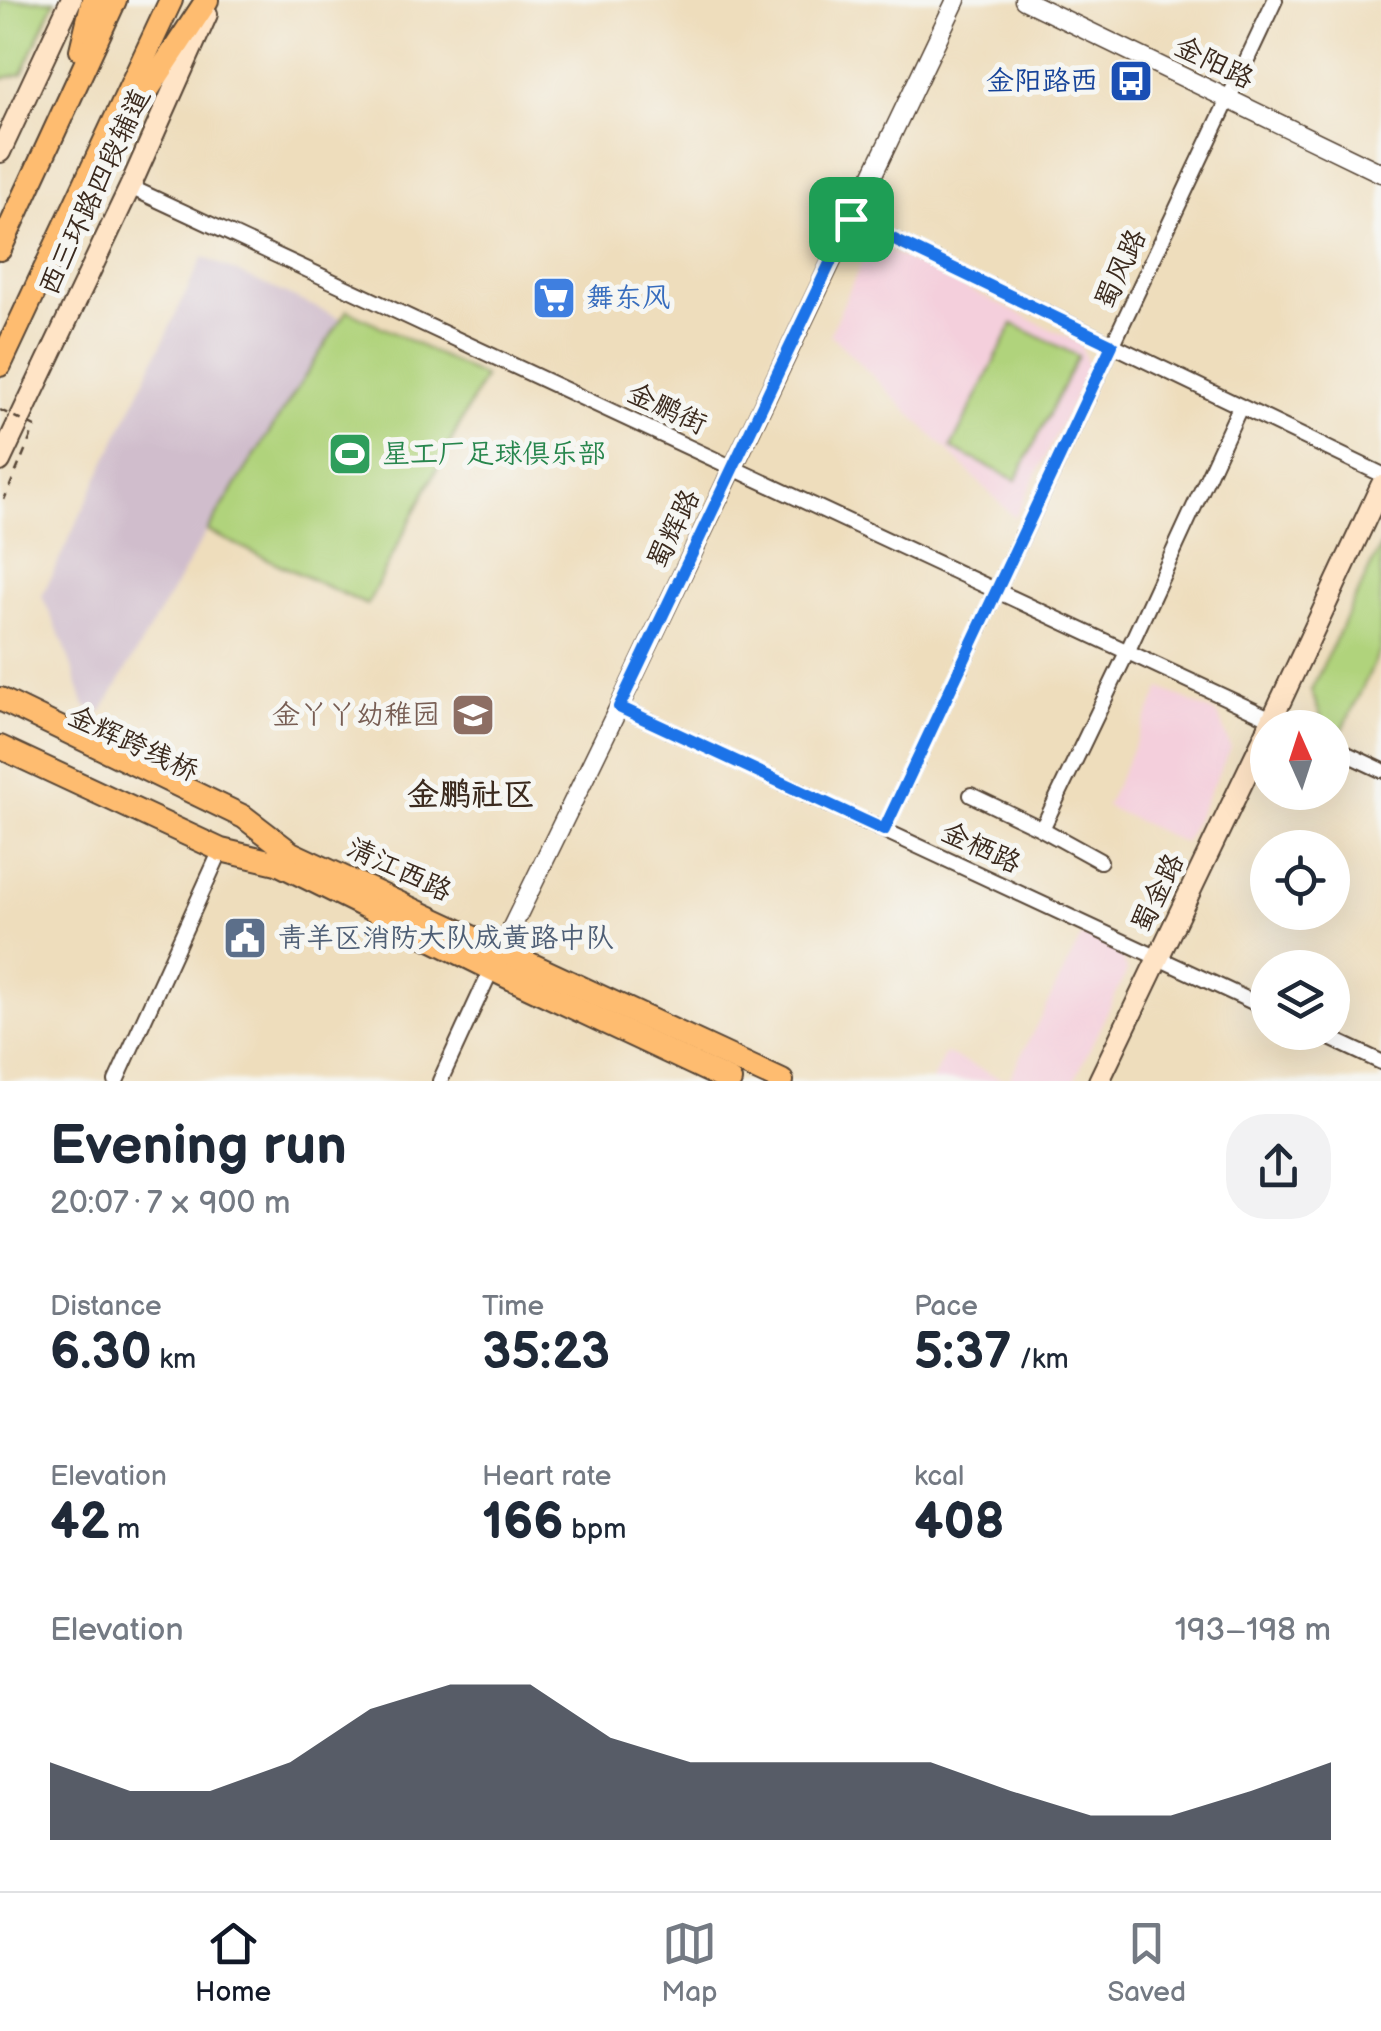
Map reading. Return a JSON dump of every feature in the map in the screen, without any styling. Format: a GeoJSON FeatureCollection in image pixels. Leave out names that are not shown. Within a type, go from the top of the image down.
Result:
{"type":"FeatureCollection","features":[{"type":"Feature","properties":{"kind":"main road"},"geometry":{"type":"LineString","coordinates":[[0,152],[9,111],[71,0]]}},
{"type":"Feature","properties":{"kind":"main road"},"geometry":{"type":"LineString","coordinates":[[67,104],[94,0]]}},
{"type":"Feature","properties":{"kind":"main road"},"geometry":{"type":"LineString","coordinates":[[0,249],[115,0]]}},
{"type":"Feature","properties":{"kind":"main road"},"geometry":{"type":"LineString","coordinates":[[0,365],[171,0]]}},
{"type":"Feature","properties":{"kind":"main road"},"geometry":{"type":"LineString","coordinates":[[76,200],[210,0]]}},
{"type":"Feature","properties":{"kind":"main road","name":"西三环路四段辅道"},"geometry":{"type":"LineString","coordinates":[[0,461],[130,187],[210,0]]}},
{"type":"Feature","properties":{"kind":"main road","name":"蜀金路"},"geometry":{"type":"LineString","coordinates":[[1282,710],[1381,486]]}},
{"type":"Feature","properties":{"kind":"main road","name":"清江西路"},"geometry":{"type":"LineString","coordinates":[[0,699],[244,816],[284,858],[496,958],[782,1081]]}},
{"type":"Feature","properties":{"kind":"main road","name":"金辉跨线桥"},"geometry":{"type":"LineString","coordinates":[[0,714],[230,841]]}},
{"type":"Feature","properties":{"kind":"main road","name":"金辉跨线桥"},"geometry":{"type":"LineString","coordinates":[[0,732],[230,841]]}},
{"type":"Feature","properties":{"kind":"main road"},"geometry":{"type":"LineString","coordinates":[[0,746],[230,841],[284,858]]}},
{"type":"Feature","properties":{"kind":"main road","name":"蜀金路"},"geometry":{"type":"LineString","coordinates":[[1100,1081],[1250,776]]}},
{"type":"Feature","properties":{"kind":"main road","name":"清江西路"},"geometry":{"type":"LineString","coordinates":[[496,958],[730,1081]]}},
{"type":"Feature","properties":{"kind":"street","name":"蜀辉路"},"geometry":{"type":"LineString","coordinates":[[440,1081],[956,0]]}},
{"type":"Feature","properties":{"kind":"street","name":"金阳路"},"geometry":{"type":"LineString","coordinates":[[1024,0],[1381,173]]}},
{"type":"Feature","properties":{"kind":"street","name":"蜀风路"},"geometry":{"type":"LineString","coordinates":[[884,830],[1275,0]]}},
{"type":"Feature","properties":{"kind":"street","name":"金鹏街"},"geometry":{"type":"LineString","coordinates":[[130,187],[1128,652],[1250,713]]}},
{"type":"Feature","properties":{"kind":"street"},"geometry":{"type":"LineString","coordinates":[[851,219],[1381,474]]}},
{"type":"Feature","properties":{"kind":"street"},"geometry":{"type":"LineString","coordinates":[[1042,829],[1240,407]]}},
{"type":"Feature","properties":{"kind":"street","name":"金栖路"},"geometry":{"type":"LineString","coordinates":[[619,707],[1250,1001]]}},
{"type":"Feature","properties":{"kind":"street"},"geometry":{"type":"LineString","coordinates":[[1350,755],[1381,770]]}},
{"type":"Feature","properties":{"kind":"street"},"geometry":{"type":"LineString","coordinates":[[971,796],[1100,861]]}},
{"type":"Feature","properties":{"kind":"street"},"geometry":{"type":"LineString","coordinates":[[116,1081],[230,841]]}},
{"type":"Feature","properties":{"kind":"street"},"geometry":{"type":"LineString","coordinates":[[1350,1047],[1381,1062]]}},
{"type":"Feature","properties":{"kind":"path"},"geometry":{"type":"LineString","coordinates":[[0,410],[35,427],[4,500]]}},
{"type":"Feature","properties":{"kind":"shaded area"},"geometry":{"type":"Polygon","coordinates":[[[886,250],[1080,343],[1089,368],[1015,518],[830,334],[864,257],[886,250]]]}},
{"type":"Feature","properties":{"kind":"shaded area"},"geometry":{"type":"Polygon","coordinates":[[[203,257],[342,319],[207,531],[101,713],[85,706],[64,644],[42,596],[203,257]]]}},
{"type":"Feature","properties":{"kind":"shaded area"},"geometry":{"type":"Polygon","coordinates":[[[1161,688],[1218,715],[1231,748],[1184,843],[1106,806],[1161,688]]]}},
{"type":"Feature","properties":{"kind":"shaded area"},"geometry":{"type":"Polygon","coordinates":[[[1084,932],[1121,951],[1127,971],[1074,1081],[1008,1081],[1084,932]]]}},
{"type":"Feature","properties":{"kind":"shaded area"},"geometry":{"type":"Polygon","coordinates":[[[945,1053],[1007,1081],[932,1081],[945,1053]]]}},
{"type":"Feature","properties":{"kind":"green space"},"geometry":{"type":"Polygon","coordinates":[[[0,0],[55,0],[22,74],[0,79],[0,0]]]}},
{"type":"Feature","properties":{"kind":"green space","name":"星工厂足球俱乐部"},"geometry":{"type":"Polygon","coordinates":[[[347,310],[484,377],[367,605],[207,531],[347,310]]]}},
{"type":"Feature","properties":{"kind":"green space"},"geometry":{"type":"Polygon","coordinates":[[[1013,324],[1078,356],[1016,480],[951,448],[1013,324]]]}},
{"type":"Feature","properties":{"kind":"green space"},"geometry":{"type":"Polygon","coordinates":[[[1381,545],[1381,649],[1350,714],[1350,710],[1318,710],[1311,690],[1381,545]]]}},
{"type":"Feature","properties":{"kind":"place","name":"金阳路西"},"geometry":{"type":"Point","coordinates":[1131,81]}},
{"type":"Feature","properties":{"kind":"place","name":"舞东风"},"geometry":{"type":"Point","coordinates":[554,298]}},
{"type":"Feature","properties":{"kind":"place","name":"星工厂足球俱乐部"},"geometry":{"type":"Point","coordinates":[350,454]}},
{"type":"Feature","properties":{"kind":"place","name":"金丫丫幼稚园"},"geometry":{"type":"Point","coordinates":[473,715]}},
{"type":"Feature","properties":{"kind":"place","name":"青羊区消防大队成黄路中队"},"geometry":{"type":"Point","coordinates":[245,938]}},
{"type":"Feature","properties":{"kind":"district","name":"金鹏社区"},"geometry":{"type":"Point","coordinates":[471,795]}},
{"type":"Feature","properties":{"kind":"route"},"geometry":{"type":"LineString","coordinates":[[851,219],[1112,345],[884,830],[619,707],[851,219]]}}]}
